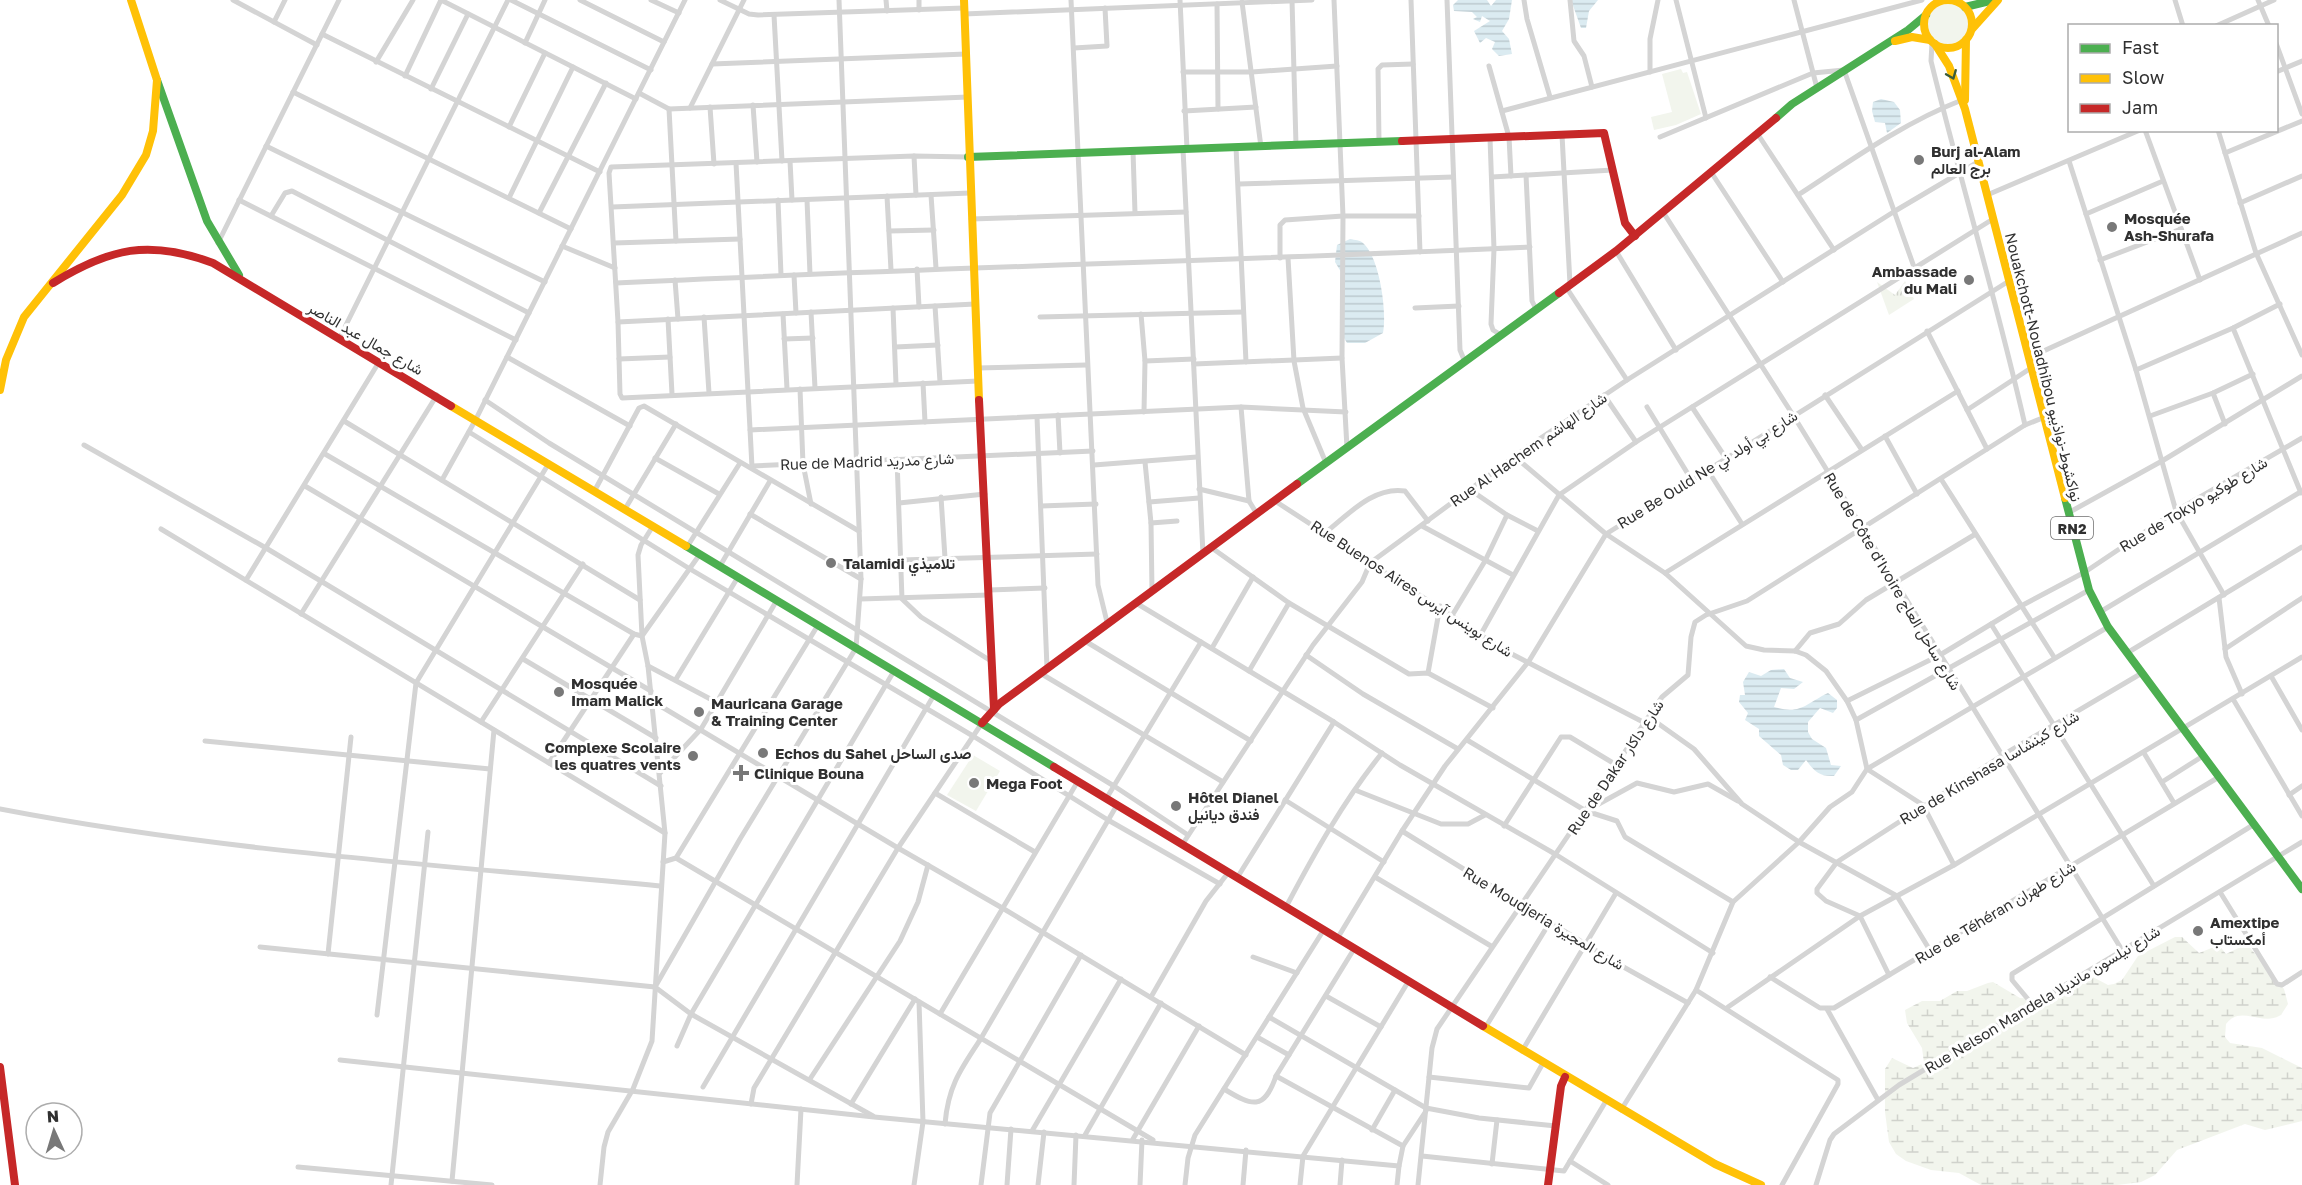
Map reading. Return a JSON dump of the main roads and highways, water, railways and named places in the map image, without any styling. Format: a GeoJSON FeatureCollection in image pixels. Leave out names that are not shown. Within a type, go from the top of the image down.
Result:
{"type":"FeatureCollection","features":[{"type":"Feature","properties":{"kind":"main road","name":"شارع جمال عبد الناصر"},"geometry":{"type":"LineString","coordinates":[[131,0],[202,209],[218,243],[242,278]]}},
{"type":"Feature","properties":{"kind":"main road"},"geometry":{"type":"LineString","coordinates":[[1929,0],[1924,30],[1932,42]]}},
{"type":"Feature","properties":{"kind":"main road"},"geometry":{"type":"LineString","coordinates":[[1883,46],[1912,37],[1951,48],[1966,40],[1996,0]]}},
{"type":"Feature","properties":{"kind":"main road"},"geometry":{"type":"LineString","coordinates":[[982,723],[993,710],[1107,622],[1212,548],[1616,251],[1757,133],[1816,88],[1883,46],[1943,1],[1961,4],[1996,0]]}},
{"type":"Feature","properties":{"kind":"main road"},"geometry":{"type":"LineString","coordinates":[[1961,4],[1970,15],[1972,29]]}},
{"type":"Feature","properties":{"kind":"main road"},"geometry":{"type":"LineString","coordinates":[[964,7],[968,157],[988,556],[993,710]]}},
{"type":"Feature","properties":{"kind":"main road","name":"Nouakchott-Nouadhibou نواكشوط-نواذيبو"},"geometry":{"type":"LineString","coordinates":[[1965,109],[1966,40]]}},
{"type":"Feature","properties":{"kind":"main road","name":"Nouakchott-Nouadhibou نواكشوط-نواذيبو"},"geometry":{"type":"LineString","coordinates":[[1932,42],[1949,66],[1965,109],[2089,590],[2108,627],[2302,889]]}},
{"type":"Feature","properties":{"kind":"main road"},"geometry":{"type":"LineString","coordinates":[[0,390],[14,336],[24,317],[137,174],[146,155],[153,131],[157,80]]}},
{"type":"Feature","properties":{"kind":"main road"},"geometry":{"type":"LineString","coordinates":[[968,157],[1604,133],[1625,223],[1635,236]]}},
{"type":"Feature","properties":{"kind":"main road","name":"شارع جمال عبد الناصر"},"geometry":{"type":"LineString","coordinates":[[49,285],[99,256],[140,247],[182,251],[242,278],[339,339],[437,395],[982,723],[1543,1064],[1715,1164],[1761,1185]]}},
{"type":"Feature","properties":{"kind":"main road"},"geometry":{"type":"LineString","coordinates":[[0,1067],[15,1185]]}},
{"type":"Feature","properties":{"kind":"main road"},"geometry":{"type":"LineString","coordinates":[[1548,1185],[1561,1086],[1565,1077]]}},
{"type":"Feature","properties":{"kind":"place","name":"Burj al-Alam برج العالم"},"geometry":{"type":"Point","coordinates":[1919,160]}},
{"type":"Feature","properties":{"kind":"place","name":"Mosquée Ash-Shurafa"},"geometry":{"type":"Point","coordinates":[2112,227]}},
{"type":"Feature","properties":{"kind":"place","name":"Ambassade du Mali"},"geometry":{"type":"Point","coordinates":[1969,280]}},
{"type":"Feature","properties":{"kind":"place","name":"Talamidi تلاميذي"},"geometry":{"type":"Point","coordinates":[831,563]}},
{"type":"Feature","properties":{"kind":"place","name":"Mosquée Imam Malick"},"geometry":{"type":"Point","coordinates":[559,692]}},
{"type":"Feature","properties":{"kind":"place","name":"Mauricana Garage & Training Center"},"geometry":{"type":"Point","coordinates":[699,712]}},
{"type":"Feature","properties":{"kind":"place","name":"Echos du Sahel صدى الساحل"},"geometry":{"type":"Point","coordinates":[763,753]}},
{"type":"Feature","properties":{"kind":"place","name":"Complexe Scolaire les quatres vents"},"geometry":{"type":"Point","coordinates":[693,756]}},
{"type":"Feature","properties":{"kind":"place","name":"Clinique Bouna"},"geometry":{"type":"Point","coordinates":[741,773]}},
{"type":"Feature","properties":{"kind":"place","name":"Mega Foot"},"geometry":{"type":"Point","coordinates":[974,783]}},
{"type":"Feature","properties":{"kind":"place","name":"Hôtel Dianel فندق ديانيل"},"geometry":{"type":"Point","coordinates":[1176,806]}},
{"type":"Feature","properties":{"kind":"place","name":"Amextipe أمكستاب"},"geometry":{"type":"Point","coordinates":[2198,931]}}]}
